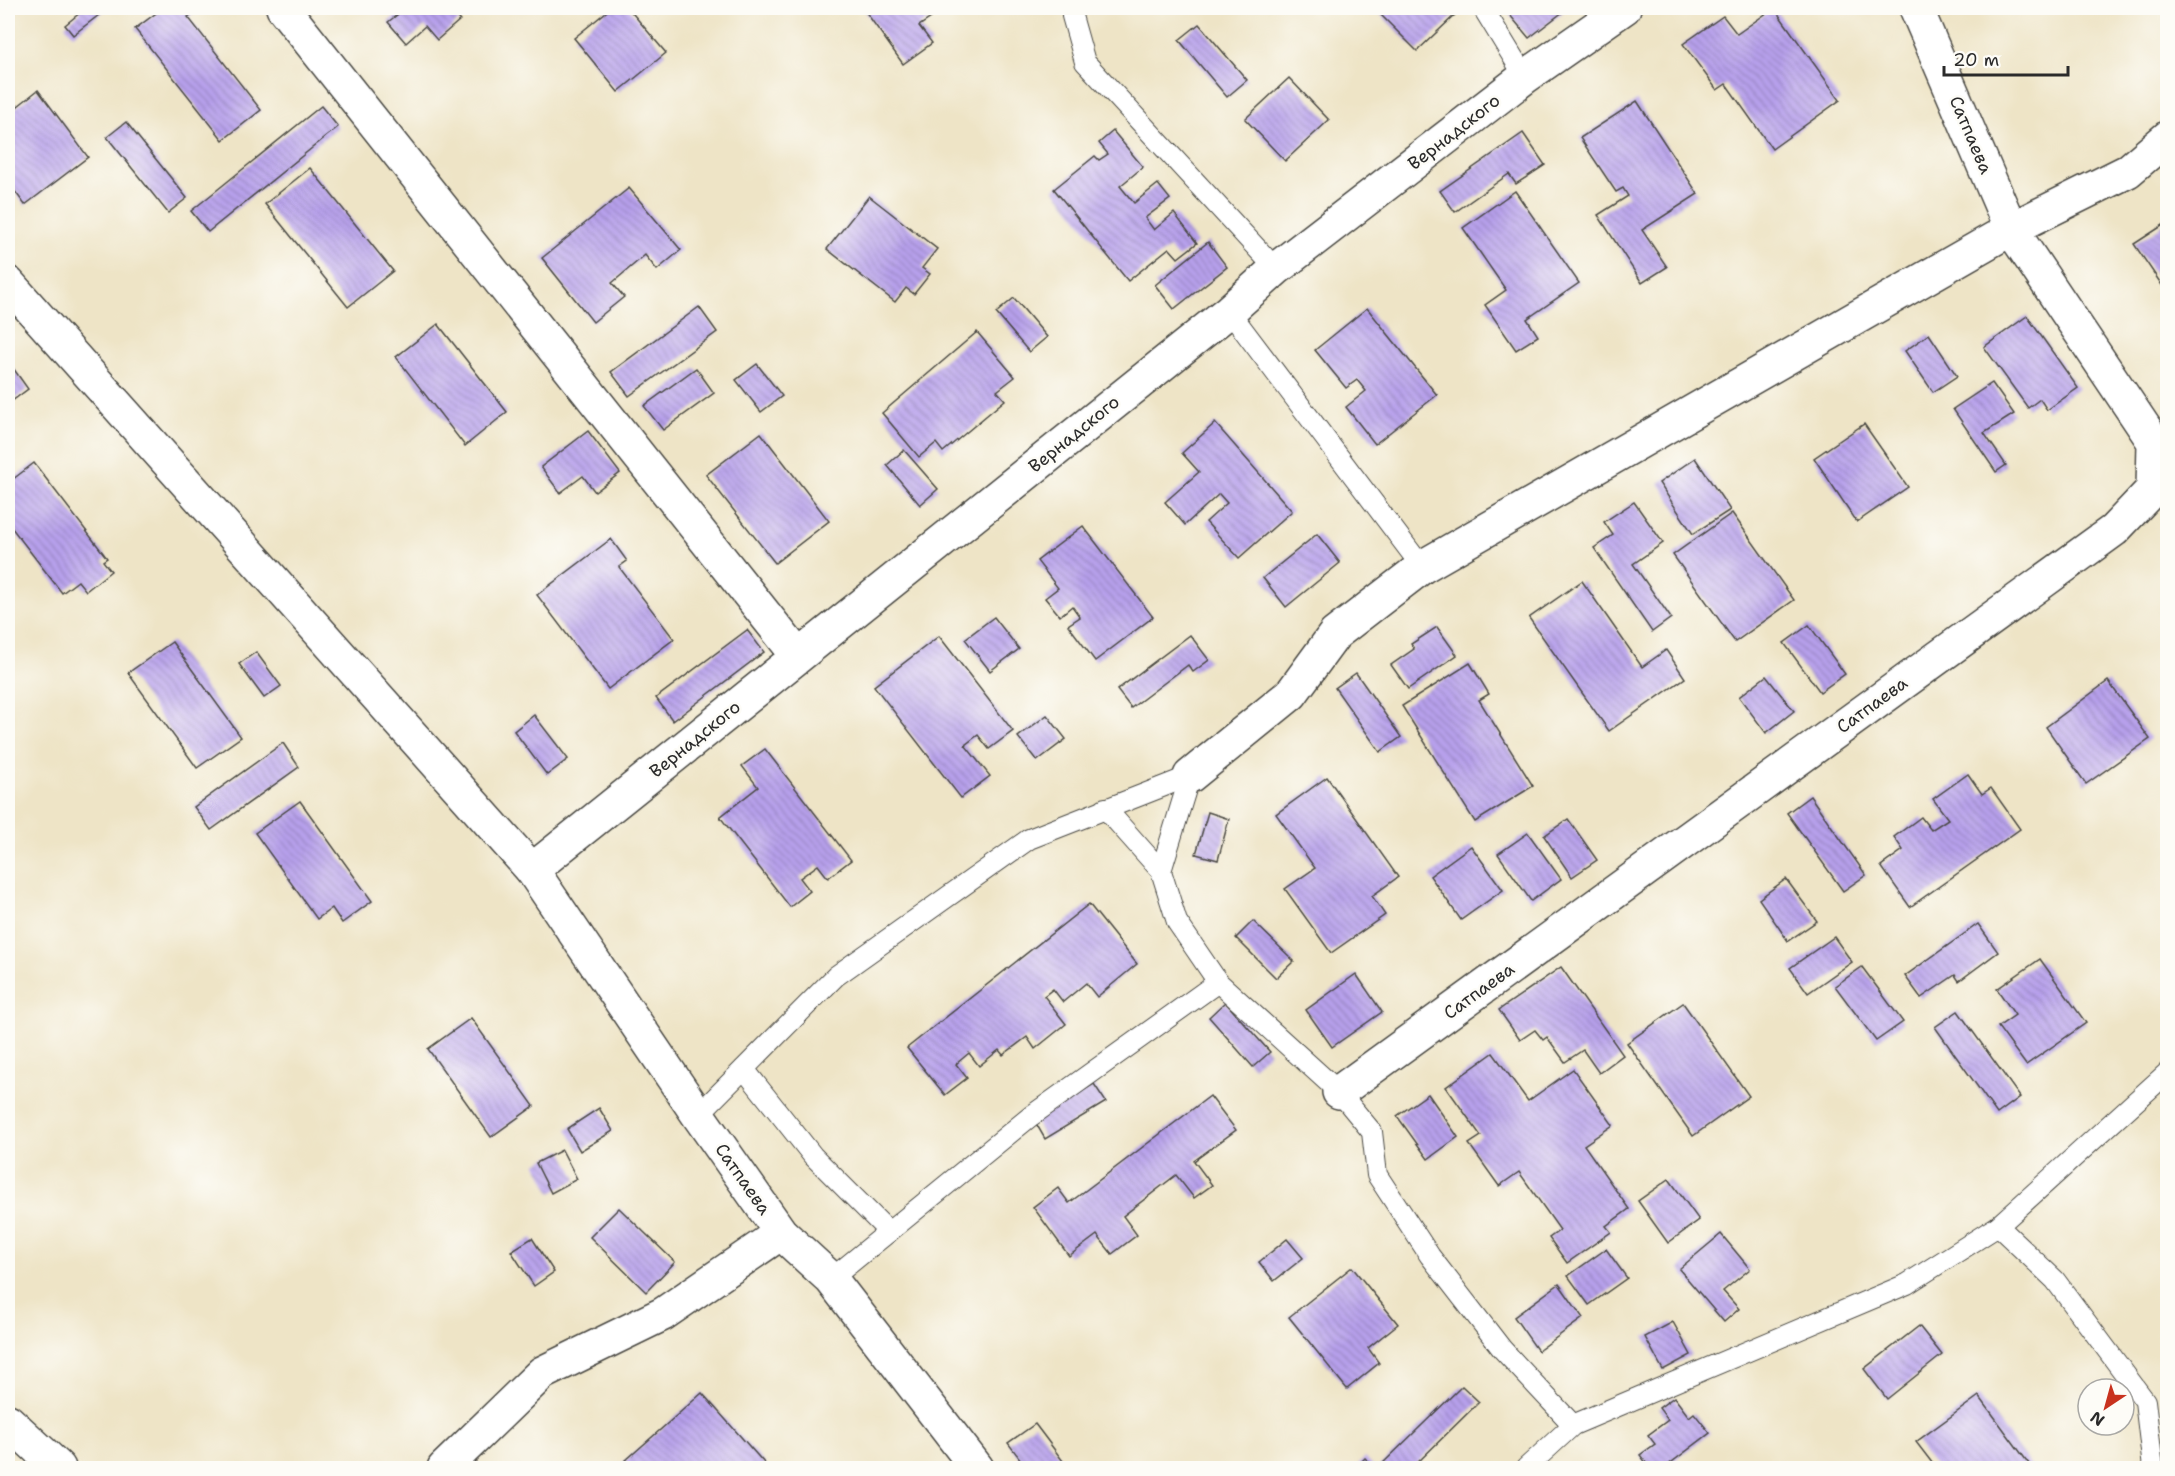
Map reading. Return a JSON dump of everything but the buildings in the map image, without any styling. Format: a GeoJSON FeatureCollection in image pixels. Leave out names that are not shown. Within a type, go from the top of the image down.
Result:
{"type":"FeatureCollection","features":[{"type":"Feature","properties":{"kind":"street"},"geometry":{"type":"LineString","coordinates":[[283,8],[798,656]]}},
{"type":"Feature","properties":{"kind":"street","name":"Вернадского"},"geometry":{"type":"LineString","coordinates":[[532,870],[1228,311],[1276,269],[1525,77],[1624,8]]}},
{"type":"Feature","properties":{"kind":"street","name":"Сатпаева"},"geometry":{"type":"LineString","coordinates":[[1340,1092],[2114,530],[2153,489],[2154,442],[2011,229],[1916,8]]}},
{"type":"Feature","properties":{"kind":"street"},"geometry":{"type":"LineString","coordinates":[[1190,776],[1291,694],[1335,634],[1422,567],[2011,229],[2128,171],[2168,137]]}},
{"type":"Feature","properties":{"kind":"street","name":"Сатпаева"},"geometry":{"type":"LineString","coordinates":[[8,283],[532,870],[781,1233],[831,1279],[977,1468]]}},
{"type":"Feature","properties":{"kind":"street"},"geometry":{"type":"LineString","coordinates":[[444,1468],[542,1373],[663,1314],[781,1233]]}},
{"type":"Feature","properties":{"kind":"street"},"geometry":{"type":"LineString","coordinates":[[8,1421],[59,1468]]}},
{"type":"Feature","properties":{"kind":"lane"},"geometry":{"type":"LineString","coordinates":[[1074,8],[1072,16],[1085,62],[1276,269]]}},
{"type":"Feature","properties":{"kind":"lane"},"geometry":{"type":"LineString","coordinates":[[1483,8],[1525,77]]}},
{"type":"Feature","properties":{"kind":"lane"},"geometry":{"type":"LineString","coordinates":[[1228,311],[1422,567]]}},
{"type":"Feature","properties":{"kind":"lane"},"geometry":{"type":"LineString","coordinates":[[698,1115],[836,976],[1029,838],[1190,776]]}},
{"type":"Feature","properties":{"kind":"lane"},"geometry":{"type":"LineString","coordinates":[[1161,871],[1190,776]]}},
{"type":"Feature","properties":{"kind":"lane"},"geometry":{"type":"LineString","coordinates":[[1105,808],[1161,871],[1177,922],[1218,982],[1340,1092],[1372,1132],[1377,1174],[1430,1256],[1502,1349],[1573,1425]]}},
{"type":"Feature","properties":{"kind":"lane"},"geometry":{"type":"LineString","coordinates":[[831,1279],[1031,1116],[1218,982]]}},
{"type":"Feature","properties":{"kind":"lane"},"geometry":{"type":"LineString","coordinates":[[744,1069],[813,1156],[889,1232]]}},
{"type":"Feature","properties":{"kind":"lane"},"geometry":{"type":"LineString","coordinates":[[1526,1468],[1573,1425],[1907,1284],[1998,1226],[2168,1072]]}},
{"type":"Feature","properties":{"kind":"lane"},"geometry":{"type":"LineString","coordinates":[[1998,1226],[2055,1280],[2145,1401],[2153,1468]]}}]}
